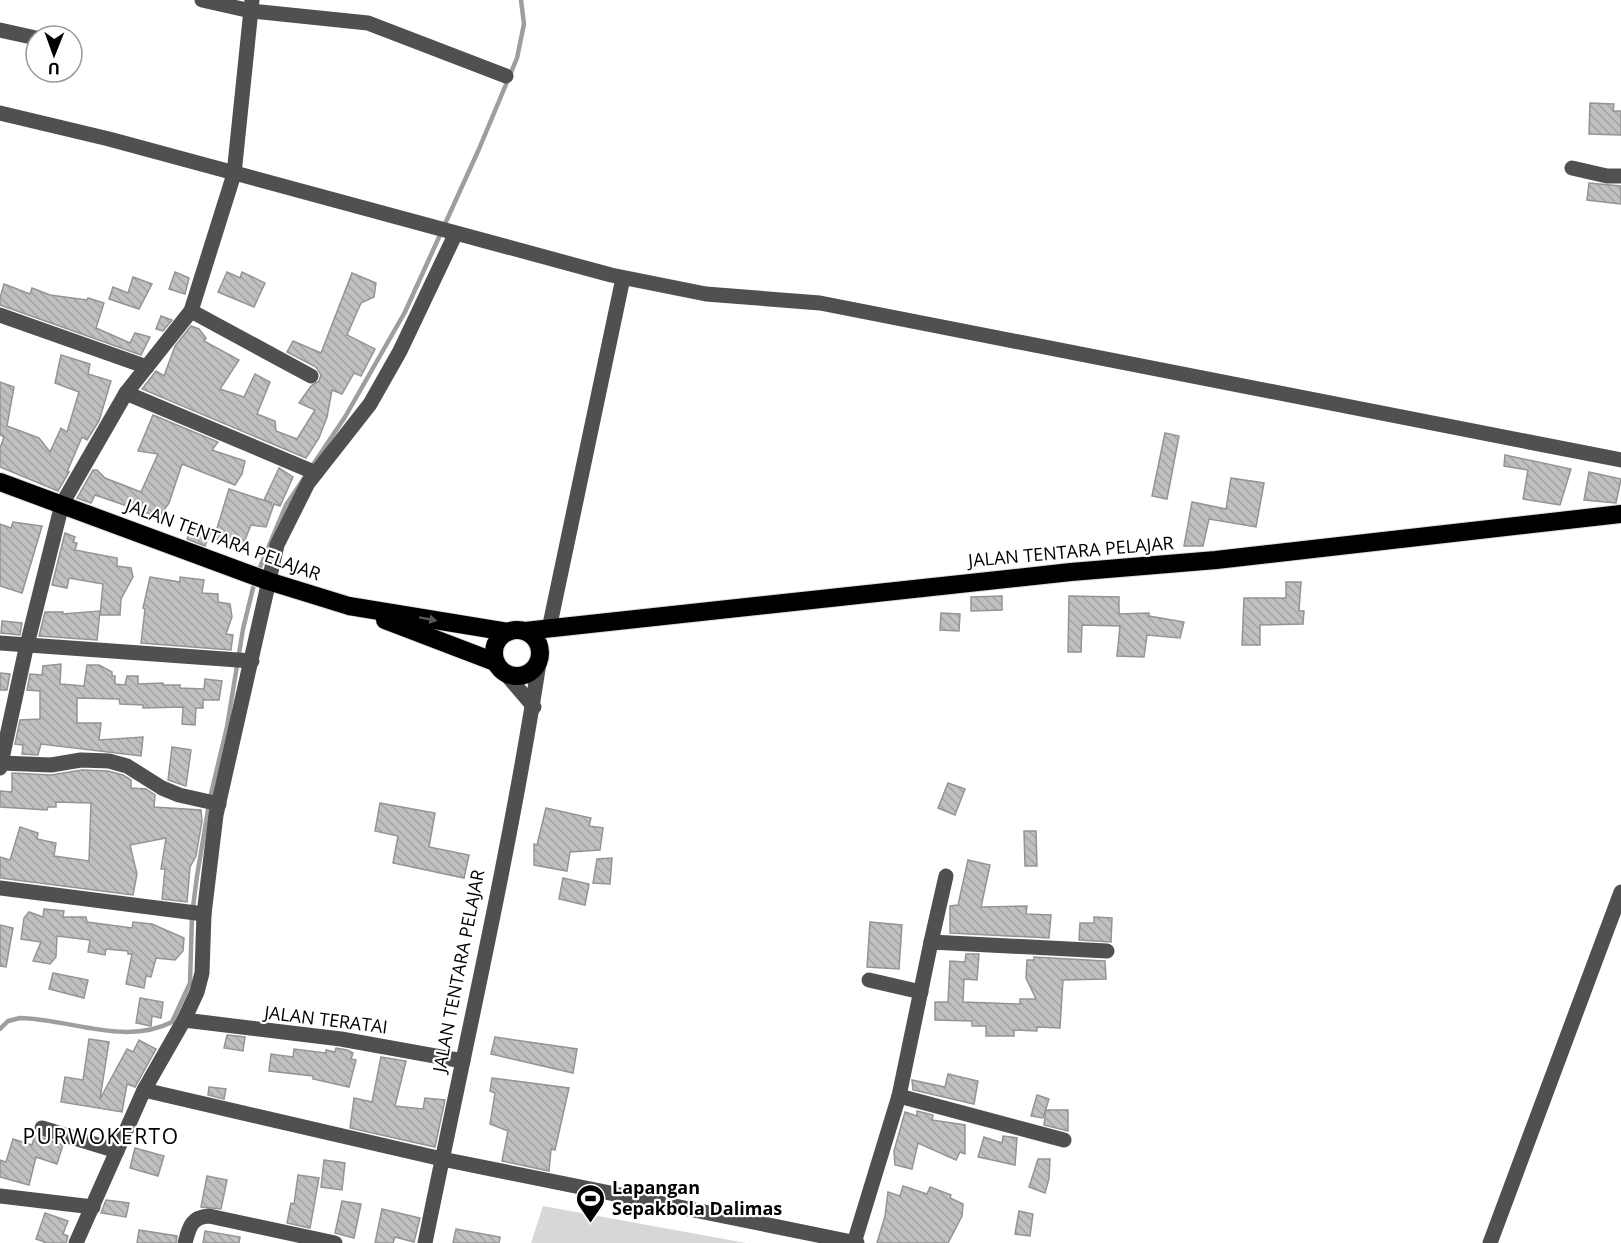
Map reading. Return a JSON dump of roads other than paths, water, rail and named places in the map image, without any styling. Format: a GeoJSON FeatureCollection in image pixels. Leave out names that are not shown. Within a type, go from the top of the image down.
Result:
{"type":"FeatureCollection","features":[{"type":"Feature","properties":{"kind":"highway","name":"JALAN TENTARA PELAJAR"},"geometry":{"type":"LineString","coordinates":[[0,482],[261,578],[349,606],[516,631],[578,627],[740,606],[1216,560],[1621,514]]}},
{"type":"Feature","properties":{"kind":"highway"},"geometry":{"type":"LineString","coordinates":[[349,606],[500,668],[513,676],[528,674],[540,658],[578,627]]}},
{"type":"Feature","properties":{"kind":"highway"},"geometry":{"type":"LineString","coordinates":[[500,668],[494,648],[497,641],[516,631],[537,640],[540,658]]}},
{"type":"Feature","properties":{"kind":"street"},"geometry":{"type":"LineString","coordinates":[[202,0],[368,23],[506,76]]}},
{"type":"Feature","properties":{"kind":"street"},"geometry":{"type":"LineString","coordinates":[[213,802],[170,792],[127,766],[109,761],[81,760],[51,765],[1,766],[27,644],[62,504],[126,393],[191,311],[234,174],[252,6]]}},
{"type":"Feature","properties":{"kind":"street"},"geometry":{"type":"LineString","coordinates":[[0,30],[24,35]]}},
{"type":"Feature","properties":{"kind":"street"},"geometry":{"type":"LineString","coordinates":[[0,113],[109,139],[623,278],[706,294],[820,303],[1621,460]]}},
{"type":"Feature","properties":{"kind":"street"},"geometry":{"type":"LineString","coordinates":[[1572,168],[1607,176],[1621,176]]}},
{"type":"Feature","properties":{"kind":"street"},"geometry":{"type":"LineString","coordinates":[[76,1243],[144,1090],[184,1020],[197,992],[202,973],[197,913],[213,802],[241,660],[261,578],[314,472],[370,404],[400,351],[451,233]]}},
{"type":"Feature","properties":{"kind":"street"},"geometry":{"type":"LineString","coordinates":[[549,628],[623,278]]}},
{"type":"Feature","properties":{"kind":"street"},"geometry":{"type":"LineString","coordinates":[[191,311],[311,376]]}},
{"type":"Feature","properties":{"kind":"street"},"geometry":{"type":"LineString","coordinates":[[0,315],[147,367]]}},
{"type":"Feature","properties":{"kind":"street"},"geometry":{"type":"LineString","coordinates":[[126,393],[314,472]]}},
{"type":"Feature","properties":{"kind":"street"},"geometry":{"type":"LineString","coordinates":[[0,643],[241,660]]}},
{"type":"Feature","properties":{"kind":"street","name":"JALAN TENTARA PELAJAR"},"geometry":{"type":"LineString","coordinates":[[425,1243],[534,707],[540,658]]}},
{"type":"Feature","properties":{"kind":"street"},"geometry":{"type":"LineString","coordinates":[[500,668],[534,707]]}},
{"type":"Feature","properties":{"kind":"street"},"geometry":{"type":"LineString","coordinates":[[144,1090],[442,1159],[856,1243],[899,1096],[946,876]]}},
{"type":"Feature","properties":{"kind":"street"},"geometry":{"type":"LineString","coordinates":[[0,888],[197,913]]}},
{"type":"Feature","properties":{"kind":"street"},"geometry":{"type":"LineString","coordinates":[[1490,1243],[1621,892]]}},
{"type":"Feature","properties":{"kind":"street"},"geometry":{"type":"LineString","coordinates":[[931,942],[1107,951]]}},
{"type":"Feature","properties":{"kind":"street"},"geometry":{"type":"LineString","coordinates":[[869,980],[921,992]]}},
{"type":"Feature","properties":{"kind":"street","name":"JALAN TERATAI"},"geometry":{"type":"LineString","coordinates":[[184,1020],[341,1039],[463,1061]]}},
{"type":"Feature","properties":{"kind":"street"},"geometry":{"type":"LineString","coordinates":[[899,1096],[1064,1140]]}},
{"type":"Feature","properties":{"kind":"street"},"geometry":{"type":"LineString","coordinates":[[42,1128],[117,1151]]}},
{"type":"Feature","properties":{"kind":"street"},"geometry":{"type":"LineString","coordinates":[[0,1196],[93,1207]]}},
{"type":"Feature","properties":{"kind":"street"},"geometry":{"type":"LineString","coordinates":[[185,1243],[193,1221],[199,1216],[208,1215],[335,1243]]}},
{"type":"Feature","properties":{"kind":"waterway"},"geometry":{"type":"LineString","coordinates":[[258,572],[286,505],[345,417],[405,312],[479,149],[517,58],[524,24],[521,0]]}},
{"type":"Feature","properties":{"kind":"waterway"},"geometry":{"type":"LineString","coordinates":[[0,1029],[8,1021],[20,1018],[116,1032],[154,1029],[172,1022],[190,983],[192,915],[197,876],[210,798],[227,727],[243,629],[255,580]]}},
{"type":"Feature","properties":{"kind":"place","name":"Lapangan Sepakbola Dalimas"},"geometry":{"type":"Point","coordinates":[591,1224]}},
{"type":"Feature","properties":{"kind":"district","name":"PURWOKERTO"},"geometry":{"type":"Point","coordinates":[101,1137]}}]}
